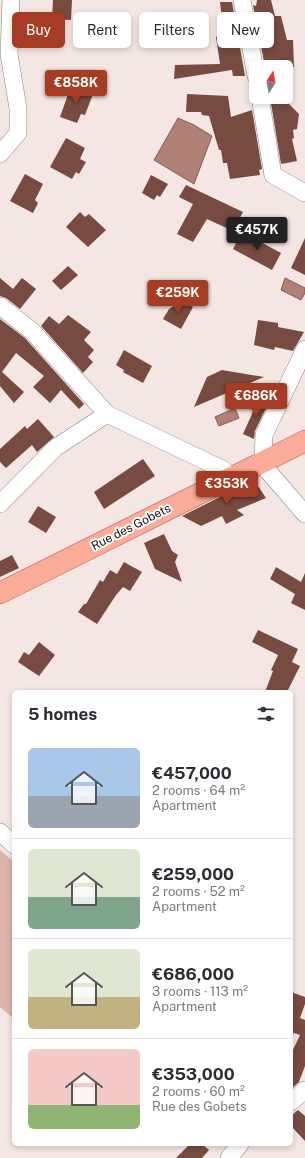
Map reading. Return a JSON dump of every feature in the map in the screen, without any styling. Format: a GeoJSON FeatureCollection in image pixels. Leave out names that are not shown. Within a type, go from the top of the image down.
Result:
{"type":"FeatureCollection","features":[{"type":"Feature","properties":{"kind":"main road","name":"Rue des Gobets"},"geometry":{"type":"LineString","coordinates":[[0,593],[262,461],[305,441]]}},
{"type":"Feature","properties":{"kind":"street"},"geometry":{"type":"LineString","coordinates":[[0,154],[18,133],[18,108],[9,54],[11,0]]}},
{"type":"Feature","properties":{"kind":"street"},"geometry":{"type":"LineString","coordinates":[[242,0],[253,60]]}},
{"type":"Feature","properties":{"kind":"street"},"geometry":{"type":"LineString","coordinates":[[261,104],[273,175],[305,193]]}},
{"type":"Feature","properties":{"kind":"street"},"geometry":{"type":"LineString","coordinates":[[0,306],[32,331],[107,414],[224,470],[229,478]]}},
{"type":"Feature","properties":{"kind":"street"},"geometry":{"type":"LineString","coordinates":[[305,349],[264,434],[262,461],[267,470],[305,514]]}},
{"type":"Feature","properties":{"kind":"street"},"geometry":{"type":"LineString","coordinates":[[0,504],[55,448],[107,414]]}},
{"type":"Feature","properties":{"kind":"street"},"geometry":{"type":"LineString","coordinates":[[0,832],[12,843]]}},
{"type":"Feature","properties":{"kind":"street"},"geometry":{"type":"LineString","coordinates":[[293,1100],[305,1090]]}},
{"type":"Feature","properties":{"kind":"street"},"geometry":{"type":"LineString","coordinates":[[229,1158],[238,1146]]}},
{"type":"Feature","properties":{"kind":"shaded area"},"geometry":{"type":"Polygon","coordinates":[[[178,118],[194,125],[212,136],[194,184],[154,160],[178,118]]]}},
{"type":"Feature","properties":{"kind":"shaded area"},"geometry":{"type":"Polygon","coordinates":[[[285,278],[305,288],[305,293],[301,300],[281,290],[285,278]]]}},
{"type":"Feature","properties":{"kind":"shaded area"},"geometry":{"type":"Polygon","coordinates":[[[235,408],[239,418],[219,426],[215,417],[235,408]]]}},
{"type":"Feature","properties":{"kind":"shaded area"},"geometry":{"type":"Polygon","coordinates":[[[0,850],[12,860],[12,1017],[0,1007],[0,850]]]}},
{"type":"Feature","properties":{"kind":"building"},"geometry":{"type":"Polygon","coordinates":[[[53,0],[72,0],[71,20],[65,20],[65,12],[52,12],[53,0]]]}},
{"type":"Feature","properties":{"kind":"building"},"geometry":{"type":"Polygon","coordinates":[[[257,0],[271,0],[274,12],[254,12],[253,5],[256,6],[257,0]]]}},
{"type":"Feature","properties":{"kind":"building"},"geometry":{"type":"Polygon","coordinates":[[[220,2],[232,2],[234,12],[221,12],[220,2]]]}},
{"type":"Feature","properties":{"kind":"building"},"geometry":{"type":"Polygon","coordinates":[[[274,12],[275,16],[281,16],[287,40],[293,40],[294,67],[293,60],[264,60],[261,48],[274,48],[274,12]]]}},
{"type":"Feature","properties":{"kind":"building"},"geometry":{"type":"Polygon","coordinates":[[[218,48],[240,48],[245,76],[233,76],[232,70],[174,79],[175,65],[220,64],[218,48]]]}},
{"type":"Feature","properties":{"kind":"building"},"geometry":{"type":"Polygon","coordinates":[[[71,86],[93,94],[85,115],[81,114],[77,123],[60,117],[71,86]]]}},
{"type":"Feature","properties":{"kind":"building"},"geometry":{"type":"Polygon","coordinates":[[[187,94],[228,96],[231,117],[252,110],[262,169],[259,170],[260,175],[230,179],[227,163],[223,163],[221,150],[219,150],[209,116],[202,115],[201,112],[186,112],[187,94]]]}},
{"type":"Feature","properties":{"kind":"building"},"geometry":{"type":"Polygon","coordinates":[[[271,104],[289,104],[299,114],[297,129],[293,130],[294,138],[292,139],[297,161],[281,164],[271,104]]]}},
{"type":"Feature","properties":{"kind":"building"},"geometry":{"type":"Polygon","coordinates":[[[66,138],[85,148],[80,159],[86,162],[79,174],[76,172],[72,179],[50,167],[66,138]]]}},
{"type":"Feature","properties":{"kind":"building"},"geometry":{"type":"Polygon","coordinates":[[[25,174],[43,184],[35,200],[38,203],[33,213],[10,201],[25,174]]]}},
{"type":"Feature","properties":{"kind":"building"},"geometry":{"type":"Polygon","coordinates":[[[151,175],[168,184],[160,197],[157,195],[154,200],[142,193],[151,175]]]}},
{"type":"Feature","properties":{"kind":"building"},"geometry":{"type":"Polygon","coordinates":[[[186,185],[243,212],[233,231],[207,219],[193,242],[177,234],[193,204],[179,197],[186,185]]]}},
{"type":"Feature","properties":{"kind":"building"},"geometry":{"type":"Polygon","coordinates":[[[80,212],[85,217],[89,214],[106,230],[88,247],[66,227],[80,212]]]}},
{"type":"Feature","properties":{"kind":"building"},"geometry":{"type":"Polygon","coordinates":[[[242,232],[281,253],[272,270],[233,249],[242,232]]]}},
{"type":"Feature","properties":{"kind":"building"},"geometry":{"type":"Polygon","coordinates":[[[305,238],[305,275],[291,268],[305,238]]]}},
{"type":"Feature","properties":{"kind":"building"},"geometry":{"type":"Polygon","coordinates":[[[68,266],[78,275],[61,290],[52,281],[68,266]]]}},
{"type":"Feature","properties":{"kind":"building"},"geometry":{"type":"Polygon","coordinates":[[[0,278],[13,289],[22,278],[36,289],[20,309],[6,298],[0,296],[0,278]]]}},
{"type":"Feature","properties":{"kind":"building"},"geometry":{"type":"Polygon","coordinates":[[[182,301],[193,307],[181,329],[163,319],[169,309],[182,301]]]}},
{"type":"Feature","properties":{"kind":"building"},"geometry":{"type":"Polygon","coordinates":[[[68,315],[91,332],[84,340],[94,350],[88,357],[93,362],[83,373],[41,326],[49,316],[59,324],[68,315]]]}},
{"type":"Feature","properties":{"kind":"building"},"geometry":{"type":"Polygon","coordinates":[[[0,319],[25,338],[84,404],[79,409],[61,390],[50,403],[33,387],[44,376],[16,353],[2,372],[24,392],[14,403],[0,386],[0,319]]]}},
{"type":"Feature","properties":{"kind":"building"},"geometry":{"type":"Polygon","coordinates":[[[258,320],[278,323],[278,327],[304,332],[293,351],[275,347],[274,350],[254,345],[258,320]]]}},
{"type":"Feature","properties":{"kind":"building"},"geometry":{"type":"Polygon","coordinates":[[[124,350],[152,366],[143,383],[123,372],[124,370],[116,365],[124,350]]]}},
{"type":"Feature","properties":{"kind":"building"},"geometry":{"type":"Polygon","coordinates":[[[222,370],[264,377],[194,407],[207,377],[222,370]]]}},
{"type":"Feature","properties":{"kind":"building"},"geometry":{"type":"Polygon","coordinates":[[[260,396],[270,400],[255,431],[254,439],[243,434],[260,396]]]}},
{"type":"Feature","properties":{"kind":"building"},"geometry":{"type":"Polygon","coordinates":[[[38,419],[54,437],[37,452],[32,445],[6,468],[0,462],[0,449],[25,426],[27,429],[38,419]]]}},
{"type":"Feature","properties":{"kind":"building"},"geometry":{"type":"Polygon","coordinates":[[[143,459],[155,476],[104,509],[94,492],[143,459]]]}},
{"type":"Feature","properties":{"kind":"building"},"geometry":{"type":"Polygon","coordinates":[[[254,480],[266,498],[237,510],[244,515],[226,524],[222,516],[201,526],[182,516],[254,480]]]}},
{"type":"Feature","properties":{"kind":"building"},"geometry":{"type":"Polygon","coordinates":[[[38,506],[56,517],[46,533],[28,522],[38,506]]]}},
{"type":"Feature","properties":{"kind":"building"},"geometry":{"type":"Polygon","coordinates":[[[164,534],[172,551],[178,555],[175,562],[182,582],[155,569],[144,543],[164,534]]]}},
{"type":"Feature","properties":{"kind":"building"},"geometry":{"type":"Polygon","coordinates":[[[12,555],[19,568],[0,577],[0,561],[12,555]]]}},
{"type":"Feature","properties":{"kind":"building"},"geometry":{"type":"Polygon","coordinates":[[[124,562],[142,572],[130,591],[123,587],[97,624],[78,612],[84,604],[86,604],[100,580],[103,582],[110,570],[117,574],[124,562]]]}},
{"type":"Feature","properties":{"kind":"building"},"geometry":{"type":"Polygon","coordinates":[[[276,567],[301,582],[305,573],[305,610],[291,603],[295,594],[270,579],[276,567]]]}},
{"type":"Feature","properties":{"kind":"building"},"geometry":{"type":"Polygon","coordinates":[[[258,630],[298,649],[292,662],[300,666],[288,690],[266,690],[273,671],[271,670],[278,655],[252,642],[258,630]]]}},
{"type":"Feature","properties":{"kind":"building"},"geometry":{"type":"Polygon","coordinates":[[[39,642],[55,655],[39,676],[18,662],[24,652],[29,655],[39,642]]]}},
{"type":"Feature","properties":{"kind":"building"},"geometry":{"type":"Polygon","coordinates":[[[293,993],[305,997],[305,1004],[300,1018],[305,1020],[305,1066],[299,1082],[293,1087],[293,1050],[300,1035],[294,1033],[293,1034],[293,993]]]}},
{"type":"Feature","properties":{"kind":"building"},"geometry":{"type":"Polygon","coordinates":[[[298,1110],[305,1116],[305,1141],[293,1128],[293,1114],[298,1110]]]}},
{"type":"Feature","properties":{"kind":"building"},"geometry":{"type":"Polygon","coordinates":[[[188,1146],[204,1146],[209,1150],[202,1158],[176,1158],[188,1146]]]}}]}
